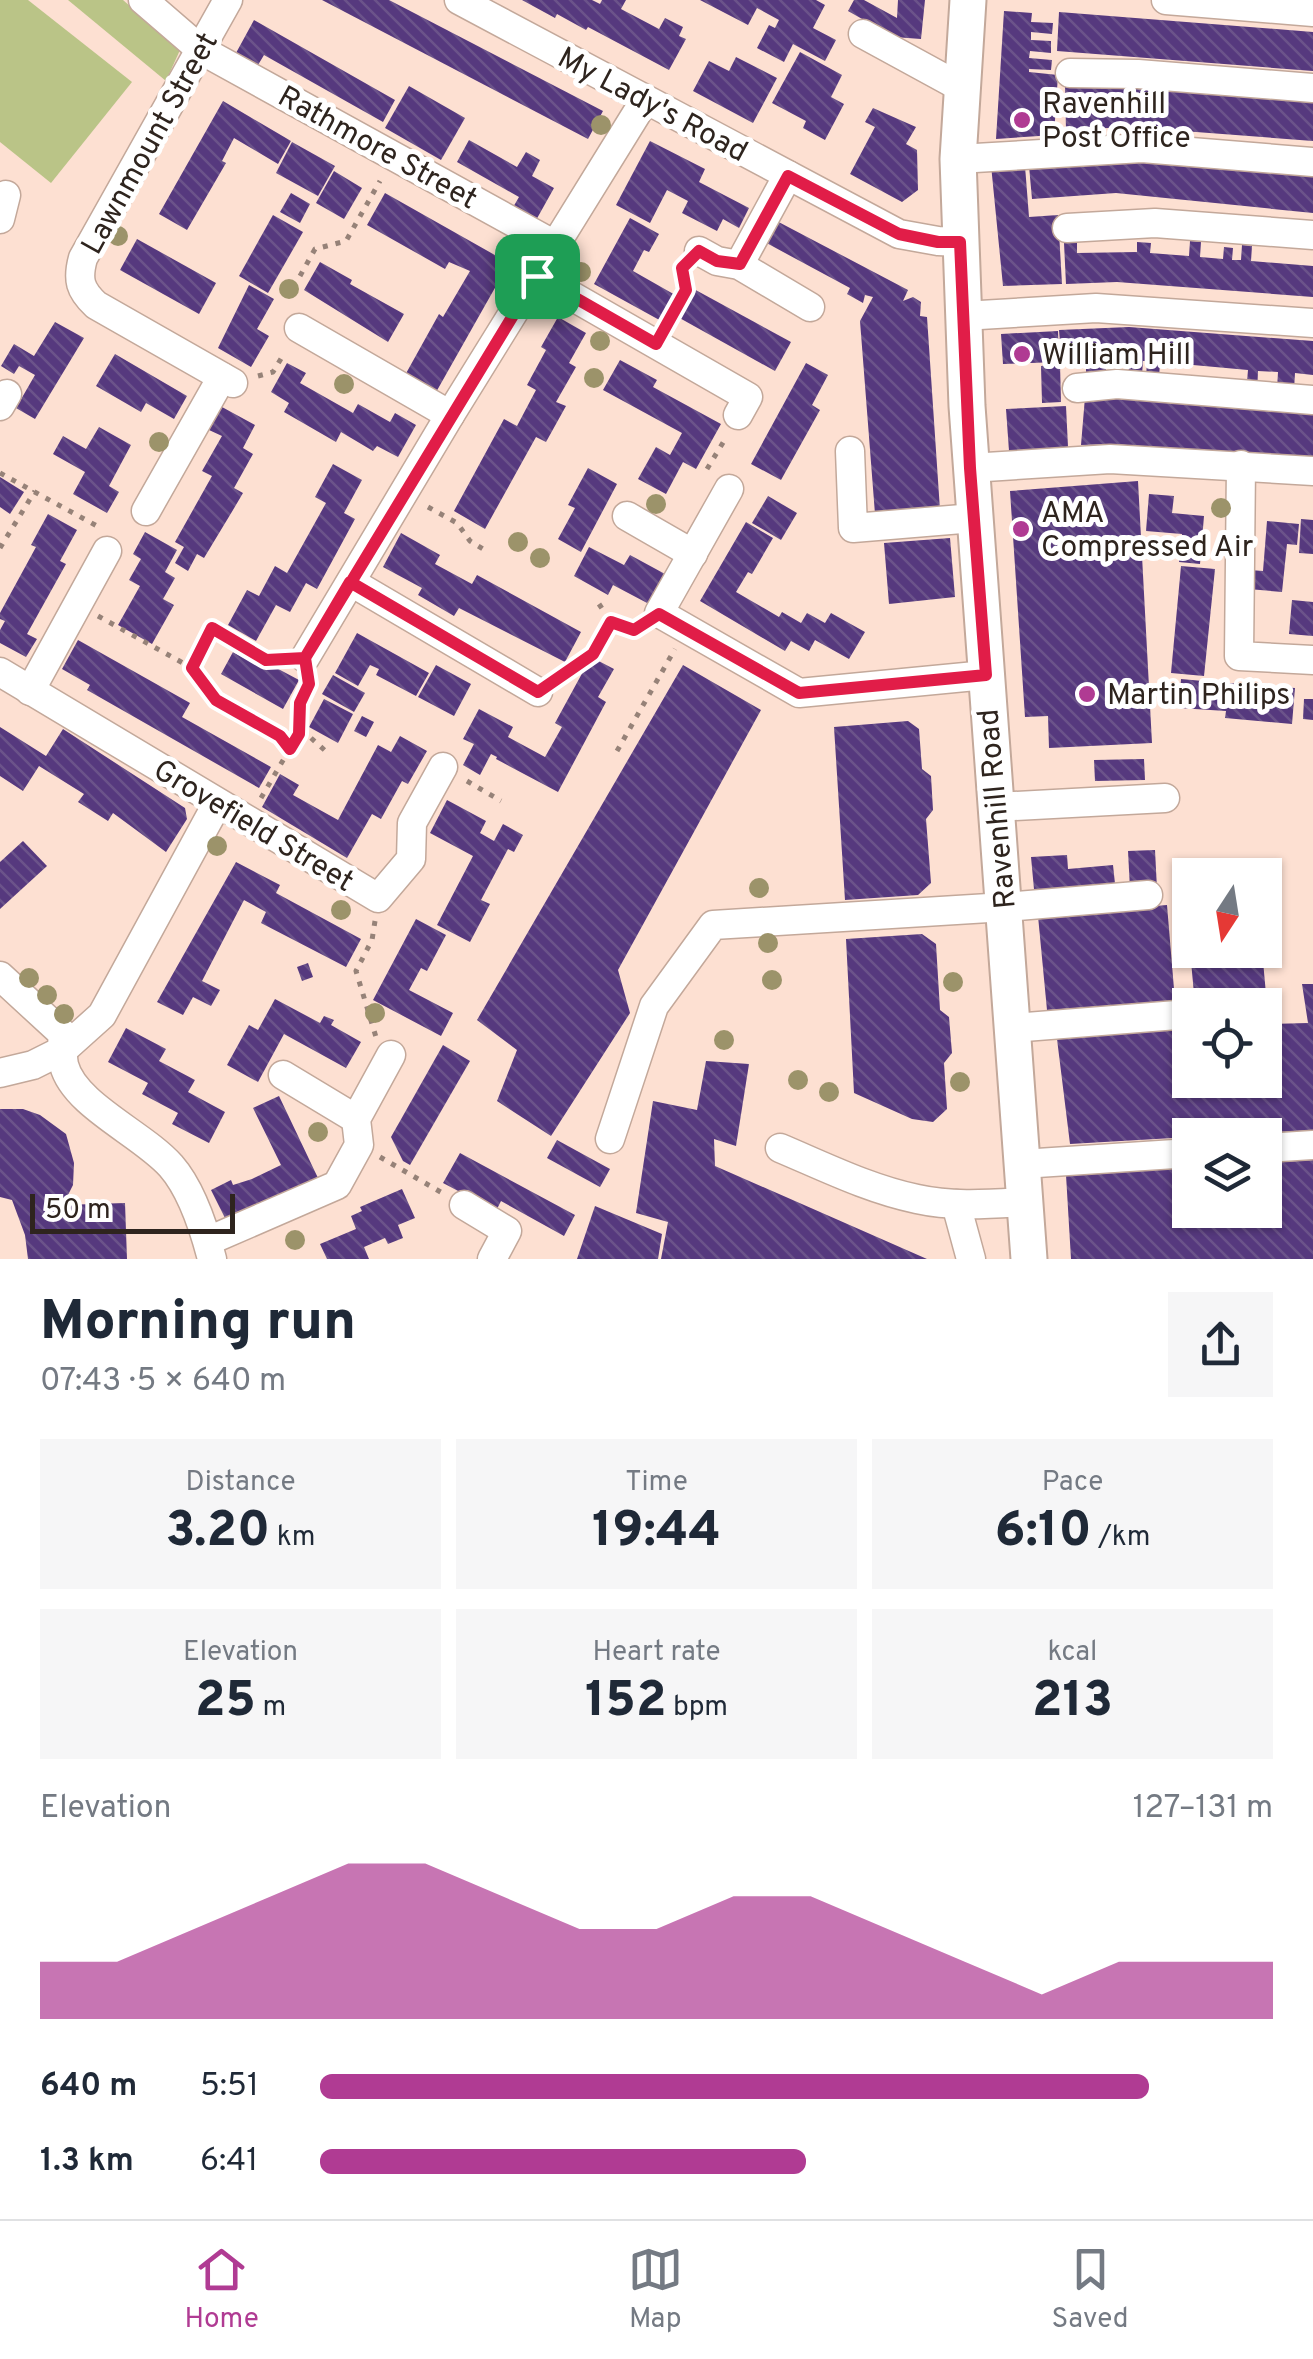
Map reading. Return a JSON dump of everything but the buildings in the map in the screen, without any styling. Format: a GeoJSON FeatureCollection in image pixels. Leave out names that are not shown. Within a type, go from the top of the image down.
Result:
{"type":"FeatureCollection","features":[{"type":"Feature","properties":{"kind":"main road","name":"Ravenhill Road"},"geometry":{"type":"LineString","coordinates":[[968,0],[958,159],[970,468],[1029,1259]]}},
{"type":"Feature","properties":{"kind":"street","name":"Rathmore Street"},"geometry":{"type":"LineString","coordinates":[[143,0],[201,50],[556,245]]}},
{"type":"Feature","properties":{"kind":"street","name":"Lawnmount Street"},"geometry":{"type":"LineString","coordinates":[[227,380],[96,305],[82,292],[78,275],[83,258],[228,0]]}},
{"type":"Feature","properties":{"kind":"street","name":"My Lady's Road"},"geometry":{"type":"LineString","coordinates":[[458,0],[899,234],[960,242]]}},
{"type":"Feature","properties":{"kind":"street"},"geometry":{"type":"LineString","coordinates":[[1166,0],[1313,12]]}},
{"type":"Feature","properties":{"kind":"street"},"geometry":{"type":"LineString","coordinates":[[863,34],[962,88]]}},
{"type":"Feature","properties":{"kind":"street"},"geometry":{"type":"LineString","coordinates":[[1070,73],[1138,74],[1313,88]]}},
{"type":"Feature","properties":{"kind":"street"},"geometry":{"type":"LineString","coordinates":[[305,658],[450,414],[645,100]]}},
{"type":"Feature","properties":{"kind":"street"},"geometry":{"type":"LineString","coordinates":[[958,159],[1142,148],[1313,162]]}},
{"type":"Feature","properties":{"kind":"street"},"geometry":{"type":"LineString","coordinates":[[740,264],[788,176]]}},
{"type":"Feature","properties":{"kind":"street"},"geometry":{"type":"LineString","coordinates":[[1067,228],[1155,223],[1313,236]]}},
{"type":"Feature","properties":{"kind":"street"},"geometry":{"type":"LineString","coordinates":[[699,251],[717,261],[740,264],[810,307]]}},
{"type":"Feature","properties":{"kind":"street"},"geometry":{"type":"LineString","coordinates":[[537,276],[748,397],[738,416]]}},
{"type":"Feature","properties":{"kind":"street"},"geometry":{"type":"LineString","coordinates":[[963,316],[1096,308],[1313,323]]}},
{"type":"Feature","properties":{"kind":"street"},"geometry":{"type":"LineString","coordinates":[[299,328],[450,414]]}},
{"type":"Feature","properties":{"kind":"street"},"geometry":{"type":"LineString","coordinates":[[146,511],[227,380]]}},
{"type":"Feature","properties":{"kind":"street"},"geometry":{"type":"LineString","coordinates":[[1077,388],[1117,384],[1313,400]]}},
{"type":"Feature","properties":{"kind":"street"},"geometry":{"type":"LineString","coordinates":[[850,451],[853,528],[974,518]]}},
{"type":"Feature","properties":{"kind":"street"},"geometry":{"type":"LineString","coordinates":[[970,468],[1110,459],[1313,472]]}},
{"type":"Feature","properties":{"kind":"street"},"geometry":{"type":"LineString","coordinates":[[1242,465],[1239,656],[1313,660]]}},
{"type":"Feature","properties":{"kind":"street"},"geometry":{"type":"LineString","coordinates":[[730,489],[659,614],[799,693],[986,675]]}},
{"type":"Feature","properties":{"kind":"street"},"geometry":{"type":"LineString","coordinates":[[626,516],[693,554]]}},
{"type":"Feature","properties":{"kind":"street"},"geometry":{"type":"LineString","coordinates":[[30,691],[78,605],[102,539]]}},
{"type":"Feature","properties":{"kind":"street"},"geometry":{"type":"LineString","coordinates":[[350,582],[538,692]]}},
{"type":"Feature","properties":{"kind":"street","name":"Grovefield Street"},"geometry":{"type":"LineString","coordinates":[[0,672],[378,898],[411,859],[412,823],[443,767]]}},
{"type":"Feature","properties":{"kind":"street"},"geometry":{"type":"LineString","coordinates":[[996,807],[1165,798]]}},
{"type":"Feature","properties":{"kind":"street"},"geometry":{"type":"LineString","coordinates":[[0,1072],[33,1065],[63,1050],[102,1015],[216,804]]}},
{"type":"Feature","properties":{"kind":"street"},"geometry":{"type":"LineString","coordinates":[[610,1139],[654,1006],[713,925],[1148,895]]}},
{"type":"Feature","properties":{"kind":"street"},"geometry":{"type":"LineString","coordinates":[[0,976],[62,1033],[64,1068],[88,1100],[105,1116],[145,1139],[174,1168],[192,1200],[210,1250],[337,1185],[392,1055]]}},
{"type":"Feature","properties":{"kind":"street"},"geometry":{"type":"LineString","coordinates":[[1013,1028],[1172,1015]]}},
{"type":"Feature","properties":{"kind":"street"},"geometry":{"type":"LineString","coordinates":[[283,1076],[357,1132]]}},
{"type":"Feature","properties":{"kind":"street"},"geometry":{"type":"LineString","coordinates":[[1282,1147],[1313,1144]]}},
{"type":"Feature","properties":{"kind":"street"},"geometry":{"type":"LineString","coordinates":[[780,1148],[876,1188],[918,1199],[956,1204],[1025,1202]]}},
{"type":"Feature","properties":{"kind":"street"},"geometry":{"type":"LineString","coordinates":[[1022,1164],[1172,1154]]}},
{"type":"Feature","properties":{"kind":"street"},"geometry":{"type":"LineString","coordinates":[[956,1204],[971,1259]]}},
{"type":"Feature","properties":{"kind":"street"},"geometry":{"type":"LineString","coordinates":[[464,1205],[507,1231],[492,1259]]}},
{"type":"Feature","properties":{"kind":"path"},"geometry":{"type":"LineString","coordinates":[[300,276],[316,249],[346,241],[394,156]]}},
{"type":"Feature","properties":{"kind":"path"},"geometry":{"type":"LineString","coordinates":[[656,344],[686,290],[682,268],[699,251]]}},
{"type":"Feature","properties":{"kind":"path"},"geometry":{"type":"LineString","coordinates":[[227,380],[274,372],[299,328]]}},
{"type":"Feature","properties":{"kind":"path"},"geometry":{"type":"LineString","coordinates":[[730,489],[704,475],[738,416]]}},
{"type":"Feature","properties":{"kind":"path"},"geometry":{"type":"LineString","coordinates":[[0,473],[102,539]]}},
{"type":"Feature","properties":{"kind":"path"},"geometry":{"type":"LineString","coordinates":[[0,548],[34,492]]}},
{"type":"Feature","properties":{"kind":"path"},"geometry":{"type":"LineString","coordinates":[[403,493],[456,523],[470,541],[488,552]]}},
{"type":"Feature","properties":{"kind":"path"},"geometry":{"type":"LineString","coordinates":[[599,604],[611,622],[634,630],[659,614]]}},
{"type":"Feature","properties":{"kind":"path"},"geometry":{"type":"LineString","coordinates":[[78,605],[192,668],[216,700],[280,736],[290,749]]}},
{"type":"Feature","properties":{"kind":"path"},"geometry":{"type":"LineString","coordinates":[[538,692],[593,654],[611,622]]}},
{"type":"Feature","properties":{"kind":"path"},"geometry":{"type":"LineString","coordinates":[[192,668],[212,628],[266,660],[305,658],[309,684],[300,703],[299,734],[247,822]]}},
{"type":"Feature","properties":{"kind":"path"},"geometry":{"type":"LineString","coordinates":[[617,751],[687,629]]}},
{"type":"Feature","properties":{"kind":"path"},"geometry":{"type":"LineString","coordinates":[[299,734],[310,738],[330,756]]}},
{"type":"Feature","properties":{"kind":"path"},"geometry":{"type":"LineString","coordinates":[[443,767],[501,801]]}},
{"type":"Feature","properties":{"kind":"path"},"geometry":{"type":"LineString","coordinates":[[378,898],[372,940],[356,971],[373,1033],[392,1055]]}},
{"type":"Feature","properties":{"kind":"path"},"geometry":{"type":"LineString","coordinates":[[357,1132],[464,1205]]}},
{"type":"Feature","properties":{"kind":"green space"},"geometry":{"type":"Polygon","coordinates":[[[0,0],[28,0],[132,82],[51,183],[0,142],[0,0]]]}},
{"type":"Feature","properties":{"kind":"green space"},"geometry":{"type":"Polygon","coordinates":[[[68,0],[123,0],[180,50],[166,81],[68,0]]]}},
{"type":"Feature","properties":{"kind":"place","name":"Ravenhill Post Office"},"geometry":{"type":"Point","coordinates":[1022,120]}},
{"type":"Feature","properties":{"kind":"place","name":"William Hill"},"geometry":{"type":"Point","coordinates":[1022,354]}},
{"type":"Feature","properties":{"kind":"place","name":"AMA Compressed Air"},"geometry":{"type":"Point","coordinates":[1021,529]}},
{"type":"Feature","properties":{"kind":"place","name":"Martin Philips"},"geometry":{"type":"Point","coordinates":[1087,694]}},
{"type":"Feature","properties":{"kind":"route"},"geometry":{"type":"LineString","coordinates":[[537,276],[450,414],[305,658],[309,684],[300,703],[299,734],[290,749],[280,736],[216,700],[192,668],[212,628],[266,660],[305,658],[350,582],[538,692],[593,654],[611,622],[634,630],[659,614],[799,693],[986,675],[970,468],[960,242],[899,234],[788,176],[740,264],[717,261],[699,251],[682,268],[686,290],[656,344],[537,276]]}}]}
